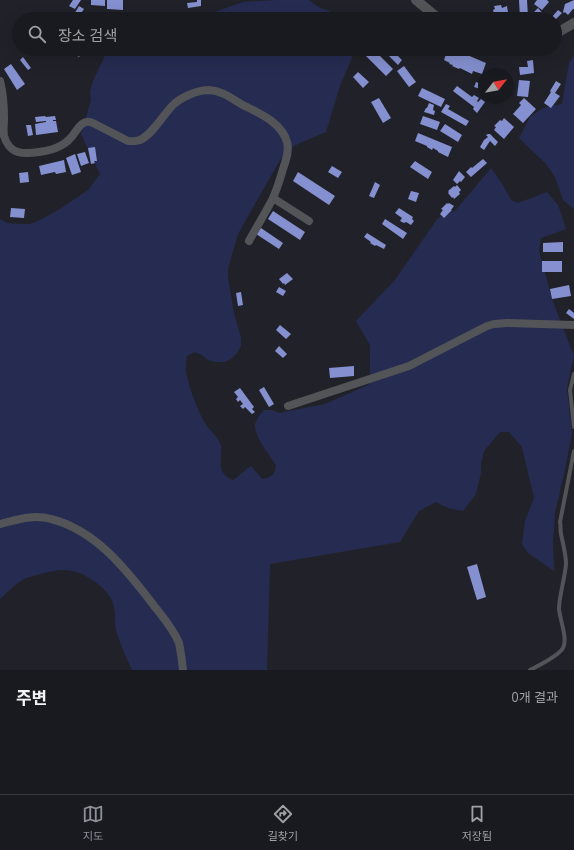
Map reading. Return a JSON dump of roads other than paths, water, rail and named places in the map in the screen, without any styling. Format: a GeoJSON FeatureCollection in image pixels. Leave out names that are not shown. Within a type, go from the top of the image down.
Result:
{"type":"FeatureCollection","features":[{"type":"Feature","properties":{"kind":"street"},"geometry":{"type":"LineString","coordinates":[[416,0],[431,12]]}},
{"type":"Feature","properties":{"kind":"street"},"geometry":{"type":"LineString","coordinates":[[562,30],[574,24]]}},
{"type":"Feature","properties":{"kind":"street"},"geometry":{"type":"LineString","coordinates":[[0,81],[4,100],[4,138],[14,150],[25,153],[50,150],[61,146],[82,123],[88,121],[128,141],[139,141],[146,136],[173,104],[198,92],[207,90],[218,91],[225,94],[239,103],[260,113],[274,123],[284,134],[288,146],[287,156],[273,198],[249,241]]}},
{"type":"Feature","properties":{"kind":"street"},"geometry":{"type":"LineString","coordinates":[[273,198],[309,221]]}},
{"type":"Feature","properties":{"kind":"street"},"geometry":{"type":"LineString","coordinates":[[288,406],[409,366],[487,326],[494,324],[574,325]]}},
{"type":"Feature","properties":{"kind":"street"},"geometry":{"type":"LineString","coordinates":[[0,524],[22,518],[39,517],[51,519],[66,524],[99,543],[130,574],[170,626],[178,643],[183,670]]}},
{"type":"Feature","properties":{"kind":"lane"},"geometry":{"type":"LineString","coordinates":[[574,374],[570,390],[574,428]]}},
{"type":"Feature","properties":{"kind":"lane"},"geometry":{"type":"LineString","coordinates":[[530,670],[557,654],[562,650],[565,642],[559,608],[566,564],[560,522],[574,451]]}}]}
